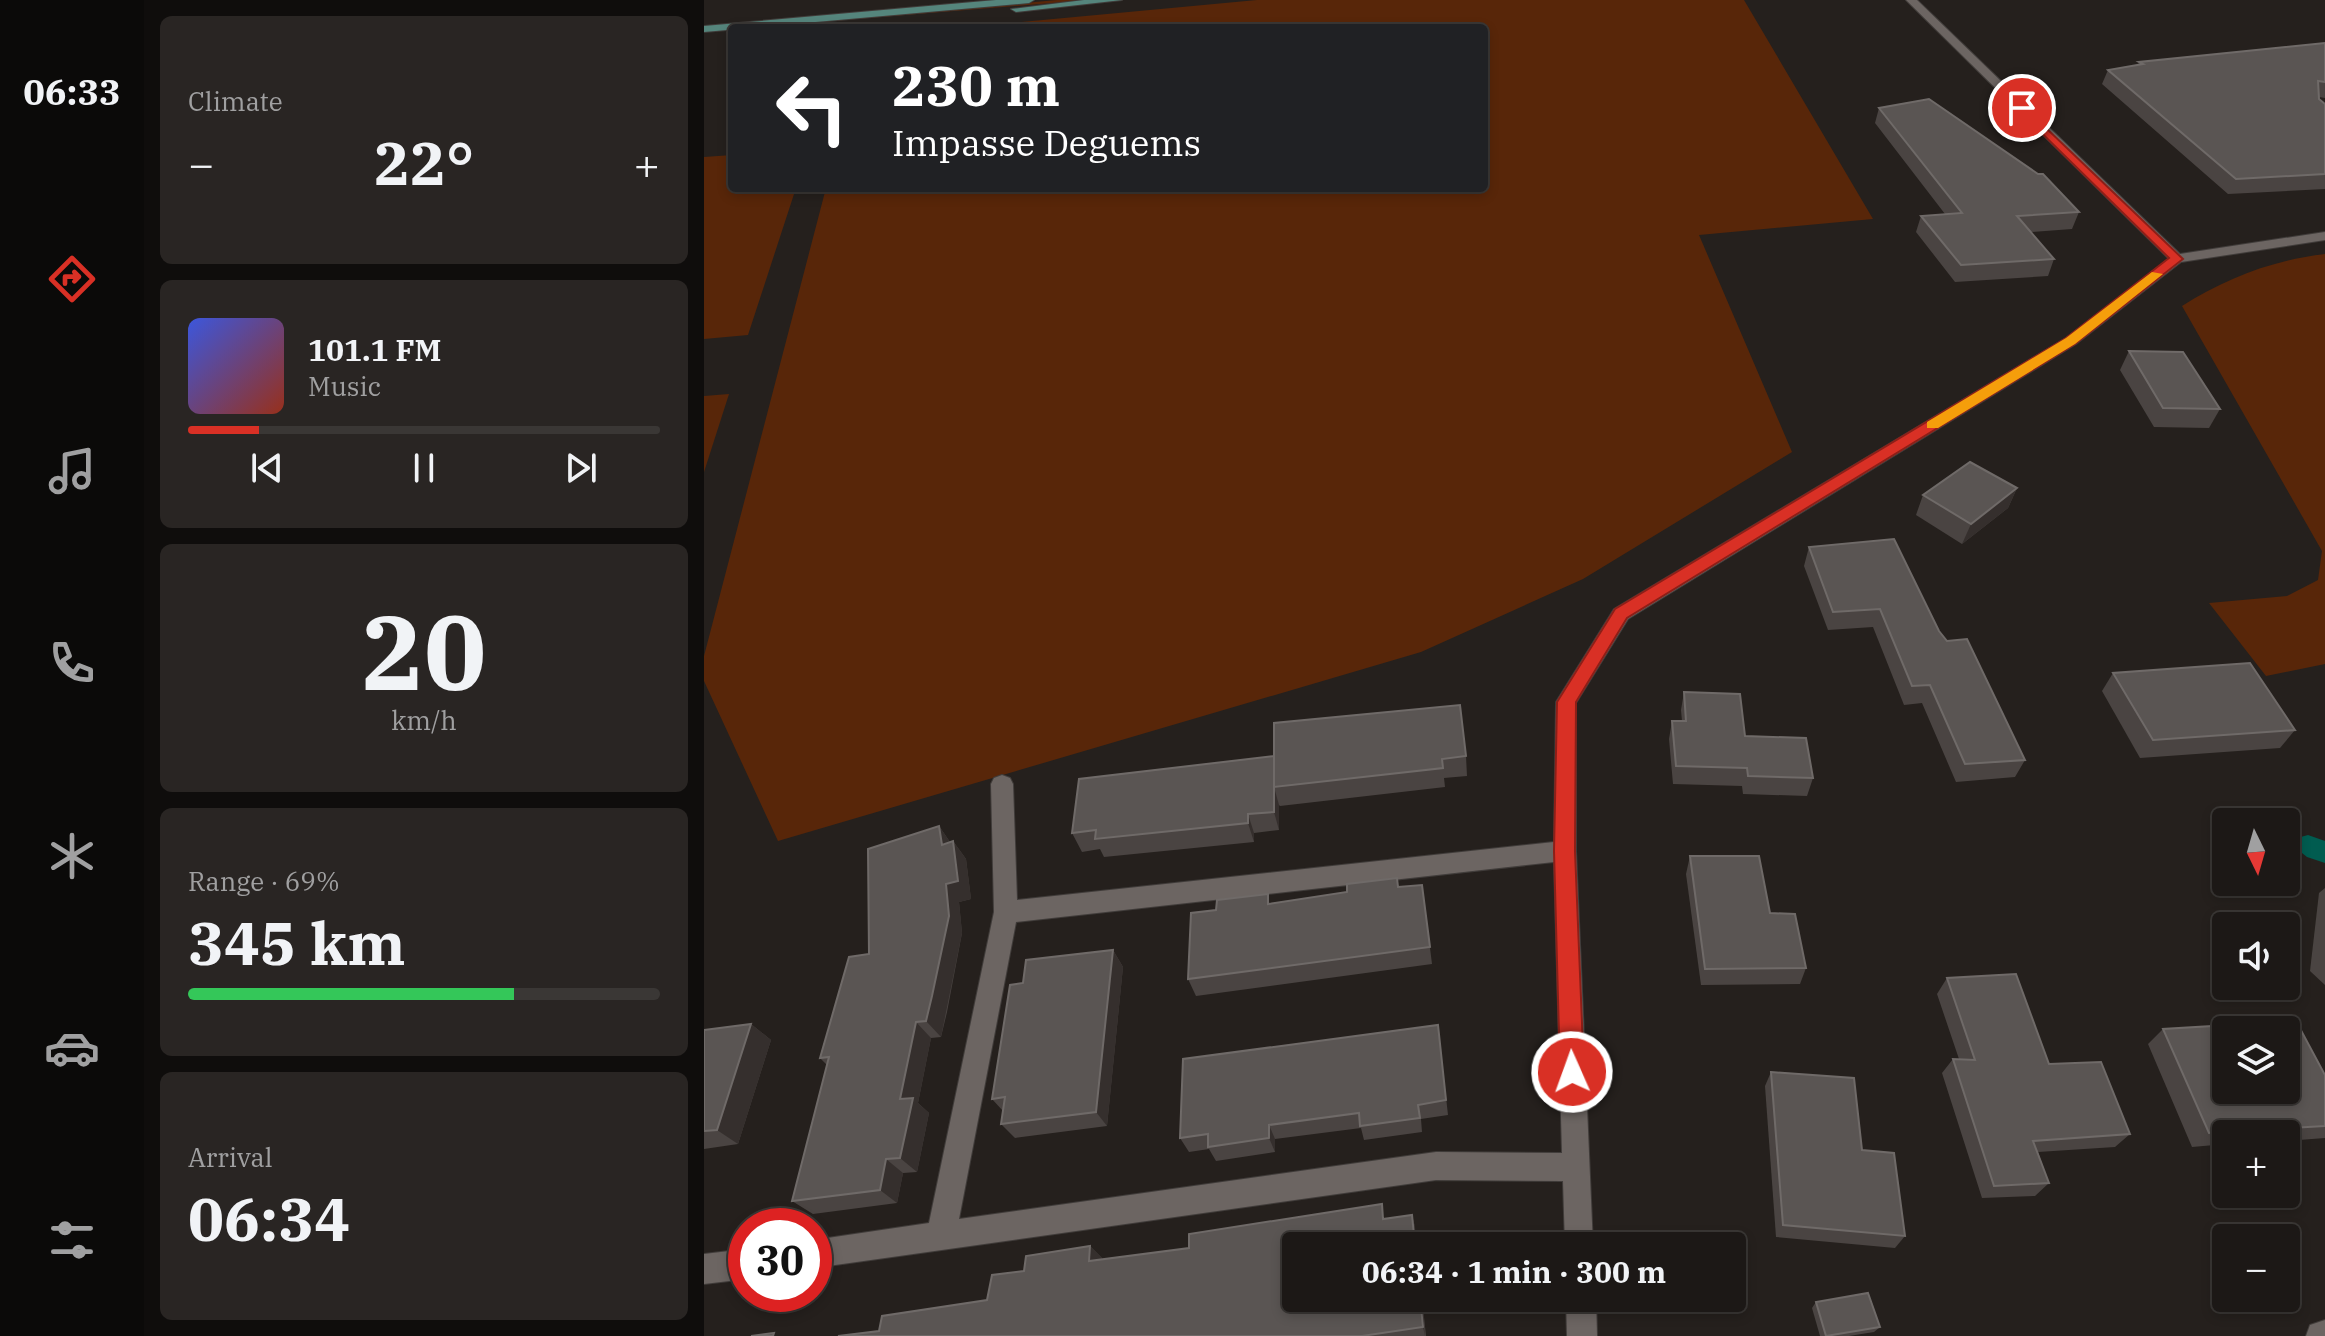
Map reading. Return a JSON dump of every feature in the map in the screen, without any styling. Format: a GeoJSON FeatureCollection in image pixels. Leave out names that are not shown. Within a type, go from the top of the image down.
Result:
{"type":"FeatureCollection","features":[{"type":"Feature","properties":{"kind":"main road"},"geometry":{"type":"LineString","coordinates":[[760,24],[1029,0]]}},
{"type":"Feature","properties":{"kind":"main road"},"geometry":{"type":"LineString","coordinates":[[850,24],[1117,0]]}},
{"type":"Feature","properties":{"kind":"main road"},"geometry":{"type":"LineString","coordinates":[[704,29],[728,27]]}},
{"type":"Feature","properties":{"kind":"main road"},"geometry":{"type":"LineString","coordinates":[[704,37],[728,35]]}},
{"type":"Feature","properties":{"kind":"street"},"geometry":{"type":"LineString","coordinates":[[1911,0],[2177,259]]}},
{"type":"Feature","properties":{"kind":"street"},"geometry":{"type":"LineString","coordinates":[[1578,1232],[1565,851],[1566,702],[1621,614],[2071,341],[2177,259],[2325,236]]}},
{"type":"Feature","properties":{"kind":"street"},"geometry":{"type":"LineString","coordinates":[[941,1236],[1006,912],[1002,784]]}},
{"type":"Feature","properties":{"kind":"street"},"geometry":{"type":"LineString","coordinates":[[1006,912],[1565,851]]}},
{"type":"Feature","properties":{"kind":"street"},"geometry":{"type":"LineString","coordinates":[[832,1251],[1436,1166],[1576,1167]]}},
{"type":"Feature","properties":{"kind":"street"},"geometry":{"type":"LineString","coordinates":[[704,1269],[728,1266]]}},
{"type":"Feature","properties":{"kind":"street"},"geometry":{"type":"LineString","coordinates":[[1581,1312],[1582,1336]]}},
{"type":"Feature","properties":{"kind":"shaded area"},"geometry":{"type":"Polygon","coordinates":[[[1057,0],[1088,0],[797,24],[792,24],[1057,0]]]}},
{"type":"Feature","properties":{"kind":"shaded area"},"geometry":{"type":"Polygon","coordinates":[[[1257,0],[1744,0],[1873,219],[1699,235],[1792,452],[1583,579],[1421,652],[778,841],[704,681],[704,656],[825,192],[1488,192],[1488,24],[1001,24],[1257,0]]]}},
{"type":"Feature","properties":{"kind":"shaded area"},"geometry":{"type":"Polygon","coordinates":[[[728,155],[728,192],[795,192],[748,335],[704,339],[704,157],[728,155]]]}},
{"type":"Feature","properties":{"kind":"shaded area"},"geometry":{"type":"Polygon","coordinates":[[[2325,254],[2325,664],[2266,676],[2209,603],[2287,596],[2318,580],[2322,551],[2182,306],[2250,272],[2325,254]]]}},
{"type":"Feature","properties":{"kind":"shaded area"},"geometry":{"type":"Polygon","coordinates":[[[729,394],[704,472],[704,396],[729,394]]]}},
{"type":"Feature","properties":{"kind":"water"},"geometry":{"type":"Polygon","coordinates":[[[2308,835],[2325,841],[2325,863],[2300,851],[2300,837],[2308,835]]]}},
{"type":"Feature","properties":{"kind":"building"},"geometry":{"type":"Polygon","coordinates":[[[2325,43],[2325,82],[2318,81],[2319,99],[2325,104],[2325,174],[2236,179],[2108,70],[2143,64],[2139,62],[2325,43]]]}},
{"type":"Feature","properties":{"kind":"building"},"geometry":{"type":"Polygon","coordinates":[[[1929,99],[2038,174],[2043,174],[2079,212],[2017,216],[2054,259],[1961,265],[1921,216],[1962,213],[1879,108],[1929,99]]]}},
{"type":"Feature","properties":{"kind":"building"},"geometry":{"type":"Polygon","coordinates":[[[2129,351],[2183,352],[2220,409],[2163,408],[2129,351]]]}},
{"type":"Feature","properties":{"kind":"building"},"geometry":{"type":"Polygon","coordinates":[[[1970,462],[2017,488],[1971,524],[1923,495],[1970,462]]]}},
{"type":"Feature","properties":{"kind":"building"},"geometry":{"type":"Polygon","coordinates":[[[1894,539],[1939,631],[1947,641],[1967,639],[2025,760],[1965,764],[1930,685],[1912,686],[1880,609],[1833,612],[1809,547],[1894,539]]]}},
{"type":"Feature","properties":{"kind":"building"},"geometry":{"type":"Polygon","coordinates":[[[2250,663],[2295,730],[2153,740],[2113,673],[2250,663]]]}},
{"type":"Feature","properties":{"kind":"building"},"geometry":{"type":"Polygon","coordinates":[[[1684,692],[1740,694],[1745,736],[1806,738],[1813,778],[1748,776],[1747,768],[1676,766],[1672,721],[1686,721],[1684,692]]]}},
{"type":"Feature","properties":{"kind":"building"},"geometry":{"type":"Polygon","coordinates":[[[1460,705],[1466,756],[1442,759],[1443,768],[1274,787],[1274,723],[1460,705]]]}},
{"type":"Feature","properties":{"kind":"building"},"geometry":{"type":"Polygon","coordinates":[[[1274,756],[1274,812],[1248,814],[1248,823],[1095,839],[1096,830],[1072,833],[1079,779],[1274,756]]]}},
{"type":"Feature","properties":{"kind":"building"},"geometry":{"type":"Polygon","coordinates":[[[939,826],[942,845],[953,841],[958,881],[946,884],[949,916],[932,996],[926,1021],[916,1022],[900,1099],[913,1098],[900,1158],[886,1159],[880,1190],[792,1201],[829,1057],[820,1058],[849,957],[869,954],[868,849],[939,826]]]}},
{"type":"Feature","properties":{"kind":"building"},"geometry":{"type":"Polygon","coordinates":[[[1690,856],[1759,856],[1770,913],[1795,914],[1806,968],[1705,969],[1690,856]]]}},
{"type":"Feature","properties":{"kind":"building"},"geometry":{"type":"Polygon","coordinates":[[[1397,878],[1398,887],[1422,885],[1430,947],[1188,979],[1191,913],[1216,910],[1217,900],[1268,894],[1268,904],[1347,892],[1347,884],[1397,878]]]}},
{"type":"Feature","properties":{"kind":"building"},"geometry":{"type":"Polygon","coordinates":[[[1113,950],[1096,1112],[1001,1124],[1005,1097],[992,1099],[1010,985],[1023,983],[1026,960],[1113,950]]]}},
{"type":"Feature","properties":{"kind":"building"},"geometry":{"type":"Polygon","coordinates":[[[2016,974],[2049,1064],[2101,1062],[2130,1134],[2033,1141],[2049,1183],[1994,1186],[1953,1059],[1975,1060],[1947,978],[2016,974]]]}},
{"type":"Feature","properties":{"kind":"building"},"geometry":{"type":"Polygon","coordinates":[[[751,1024],[717,1130],[704,1131],[704,1030],[751,1024]]]}},
{"type":"Feature","properties":{"kind":"building"},"geometry":{"type":"Polygon","coordinates":[[[1438,1025],[1446,1100],[1418,1105],[1420,1118],[1360,1126],[1359,1113],[1269,1125],[1269,1138],[1208,1147],[1208,1134],[1180,1138],[1183,1059],[1438,1025]]]}},
{"type":"Feature","properties":{"kind":"building"},"geometry":{"type":"Polygon","coordinates":[[[2212,1026],[2212,1104],[2300,1104],[2300,1028],[2325,1075],[2325,1126],[2300,1128],[2300,1120],[2212,1120],[2212,1133],[2209,1133],[2163,1029],[2212,1026]]]}},
{"type":"Feature","properties":{"kind":"building"},"geometry":{"type":"Polygon","coordinates":[[[1771,1072],[1854,1078],[1862,1150],[1894,1153],[1905,1236],[1783,1225],[1771,1072]]]}},
{"type":"Feature","properties":{"kind":"building"},"geometry":{"type":"Polygon","coordinates":[[[1382,1204],[1383,1219],[1412,1215],[1414,1232],[1282,1232],[1282,1312],[1421,1312],[1423,1327],[1362,1336],[838,1336],[879,1331],[882,1316],[987,1300],[992,1275],[1024,1271],[1026,1256],[1090,1246],[1089,1261],[1189,1248],[1189,1234],[1382,1204]]]}},
{"type":"Feature","properties":{"kind":"building"},"geometry":{"type":"Polygon","coordinates":[[[1868,1293],[1880,1327],[1826,1336],[1816,1302],[1868,1293]]]}},
{"type":"Feature","properties":{"kind":"slow traffic"},"geometry":{"type":"LineString","coordinates":[[1933,425],[2071,341],[2156,274]]}},
{"type":"Feature","properties":{"kind":"route"},"geometry":{"type":"LineString","coordinates":[[1572,1072],[1565,851],[1566,702],[1621,614],[2071,341],[2177,259],[2022,108]]}}]}
